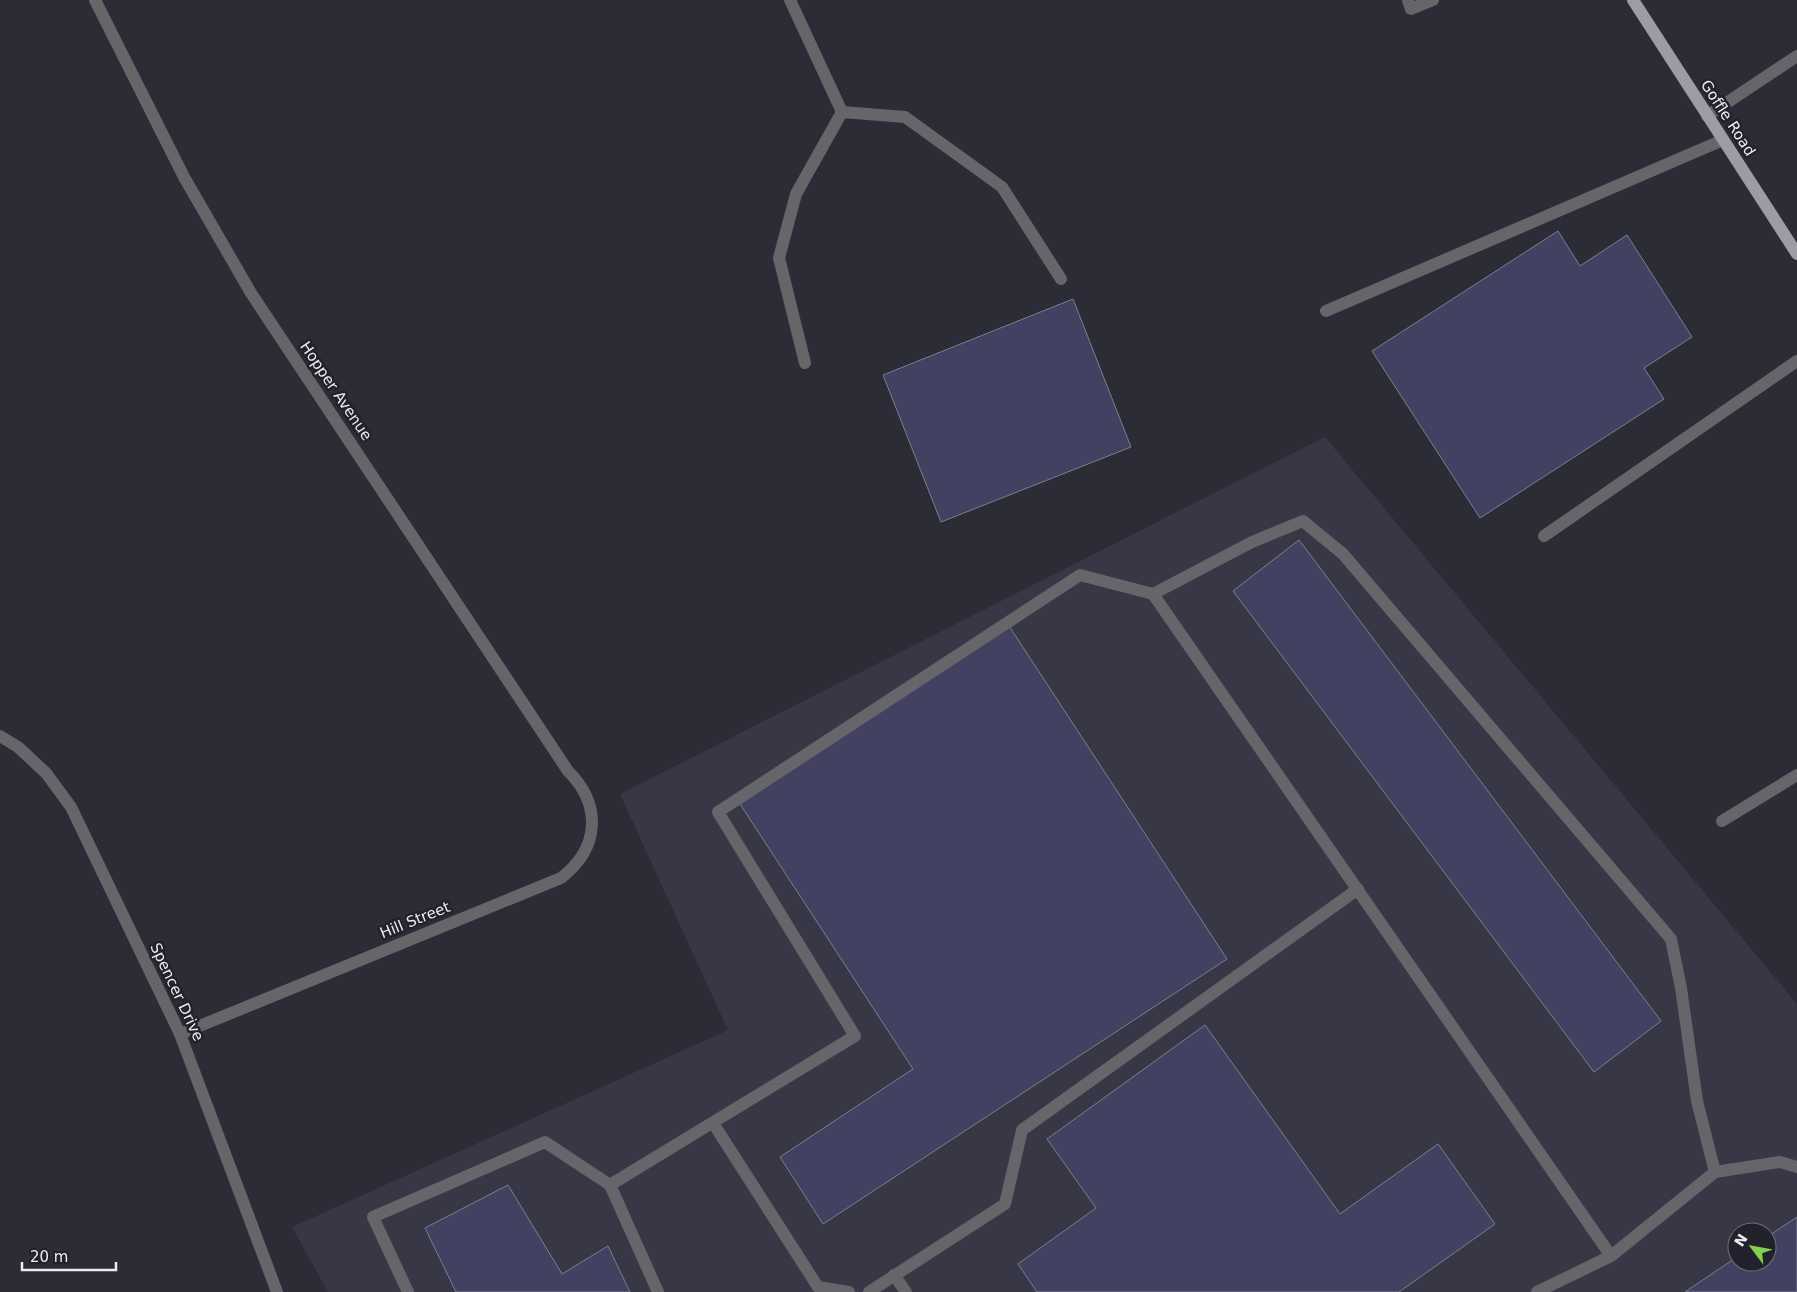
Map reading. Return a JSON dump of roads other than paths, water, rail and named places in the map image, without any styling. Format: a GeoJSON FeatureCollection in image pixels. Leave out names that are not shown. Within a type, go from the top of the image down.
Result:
{"type":"FeatureCollection","features":[{"type":"Feature","properties":{"kind":"main road","name":"Goffle Road"},"geometry":{"type":"LineString","coordinates":[[1632,0],[1797,254]]}},
{"type":"Feature","properties":{"kind":"street","name":"Hopper Avenue"},"geometry":{"type":"LineString","coordinates":[[95,0],[184,177],[252,293],[568,771],[579,782]]}},
{"type":"Feature","properties":{"kind":"street"},"geometry":{"type":"LineString","coordinates":[[790,0],[842,112]]}},
{"type":"Feature","properties":{"kind":"street"},"geometry":{"type":"LineString","coordinates":[[1408,0],[1411,9],[1433,0]]}},
{"type":"Feature","properties":{"kind":"street"},"geometry":{"type":"LineString","coordinates":[[1707,116],[1797,56]]}},
{"type":"Feature","properties":{"kind":"street"},"geometry":{"type":"LineString","coordinates":[[842,112],[904,117],[1002,187],[1061,279]]}},
{"type":"Feature","properties":{"kind":"street"},"geometry":{"type":"LineString","coordinates":[[805,363],[779,258],[796,194],[842,112]]}},
{"type":"Feature","properties":{"kind":"street"},"geometry":{"type":"LineString","coordinates":[[1326,311],[1723,140]]}},
{"type":"Feature","properties":{"kind":"street"},"geometry":{"type":"LineString","coordinates":[[1544,536],[1797,361]]}},
{"type":"Feature","properties":{"kind":"street"},"geometry":{"type":"LineString","coordinates":[[1153,594],[1252,542],[1304,522],[1343,554],[1671,939],[1681,988],[1697,1101],[1715,1172]]}},
{"type":"Feature","properties":{"kind":"street"},"geometry":{"type":"LineString","coordinates":[[610,1185],[855,1036],[718,812],[1080,575],[1153,594],[1611,1256]]}},
{"type":"Feature","properties":{"kind":"street","name":"Spencer Drive"},"geometry":{"type":"LineString","coordinates":[[0,736],[18,747],[46,773],[71,806],[180,1034],[277,1292]]}},
{"type":"Feature","properties":{"kind":"street"},"geometry":{"type":"LineString","coordinates":[[1722,821],[1797,775]]}},
{"type":"Feature","properties":{"kind":"street","name":"Hill Street"},"geometry":{"type":"LineString","coordinates":[[180,1034],[561,878],[578,864],[589,844],[593,823],[589,800],[579,782]]}},
{"type":"Feature","properties":{"kind":"street"},"geometry":{"type":"LineString","coordinates":[[869,1292],[1005,1204],[1022,1130],[1358,889]]}},
{"type":"Feature","properties":{"kind":"street"},"geometry":{"type":"LineString","coordinates":[[713,1122],[818,1288],[850,1292]]}},
{"type":"Feature","properties":{"kind":"street"},"geometry":{"type":"LineString","coordinates":[[408,1292],[373,1217],[545,1142],[610,1185],[658,1292]]}},
{"type":"Feature","properties":{"kind":"street"},"geometry":{"type":"LineString","coordinates":[[1537,1292],[1611,1256],[1715,1172],[1780,1162],[1797,1167]]}},
{"type":"Feature","properties":{"kind":"street"},"geometry":{"type":"LineString","coordinates":[[894,1275],[906,1292]]}}]}
